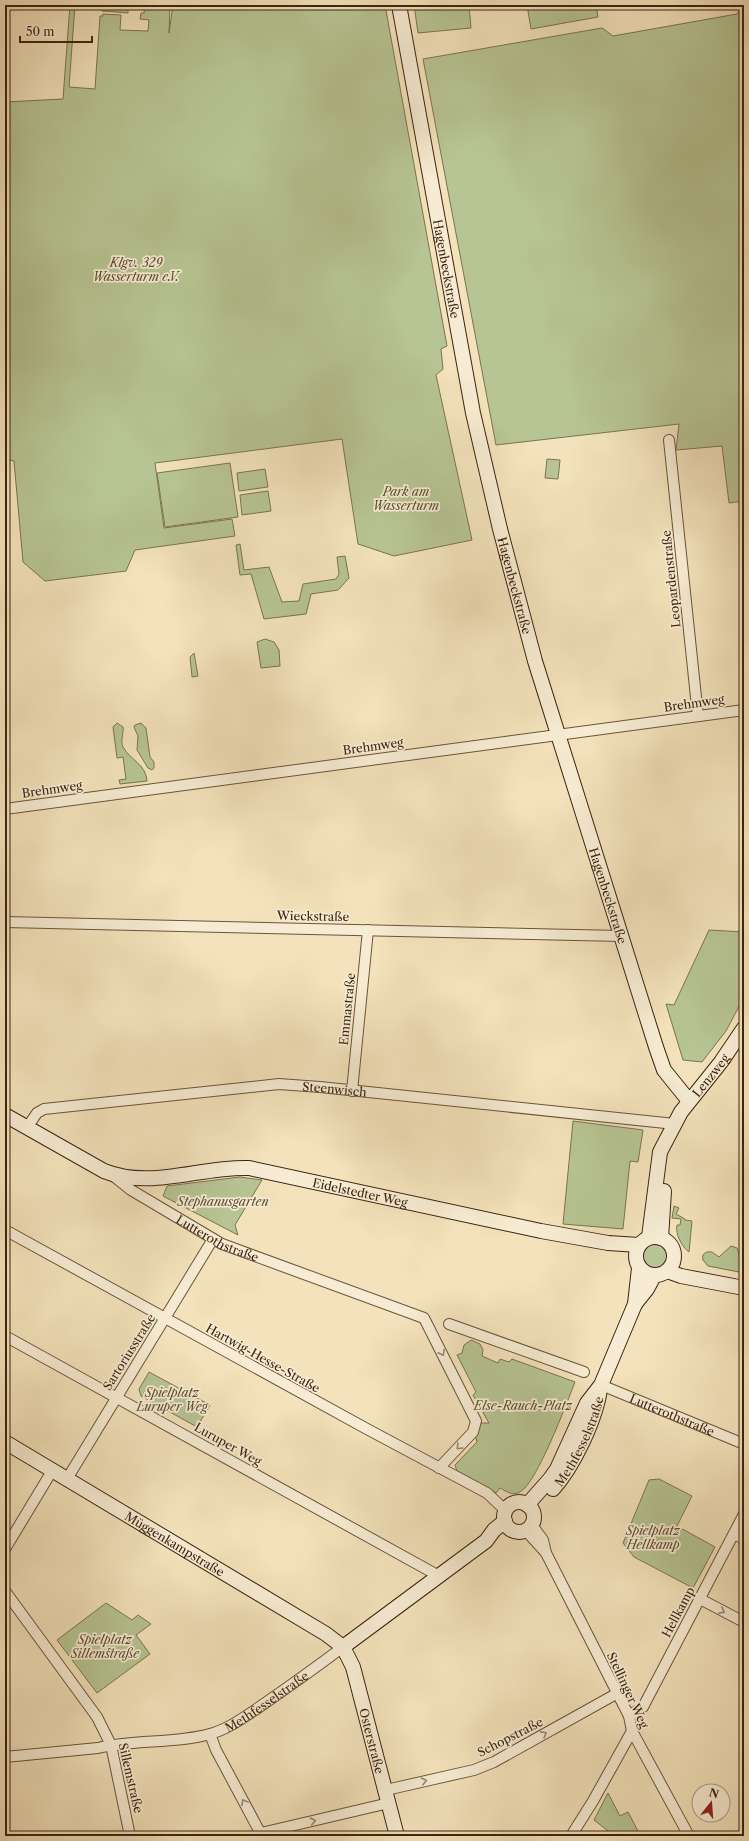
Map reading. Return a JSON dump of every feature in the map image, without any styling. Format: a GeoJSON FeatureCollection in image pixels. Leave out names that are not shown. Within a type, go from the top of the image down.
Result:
{"type":"FeatureCollection","features":[{"type":"Feature","properties":{"kind":"street","name":"Hagenbeckstraße"},"geometry":{"type":"LineString","coordinates":[[400,5],[473,413],[488,480],[535,661],[664,1070],[689,1101]]}},
{"type":"Feature","properties":{"kind":"street","name":"Leopardenstraße"},"geometry":{"type":"LineString","coordinates":[[669,440],[698,716]]}},
{"type":"Feature","properties":{"kind":"street","name":"Brehmweg"},"geometry":{"type":"LineString","coordinates":[[5,809],[744,710]]}},
{"type":"Feature","properties":{"kind":"street","name":"Wieckstraße"},"geometry":{"type":"LineString","coordinates":[[5,922],[621,936]]}},
{"type":"Feature","properties":{"kind":"street","name":"Emmastraße"},"geometry":{"type":"LineString","coordinates":[[352,1090],[368,930]]}},
{"type":"Feature","properties":{"kind":"street","name":"Lenzweg"},"geometry":{"type":"LineString","coordinates":[[689,1101],[721,1062],[744,1028]]}},
{"type":"Feature","properties":{"kind":"street","name":"Steenwisch"},"geometry":{"type":"LineString","coordinates":[[28,1126],[37,1113],[44,1109],[168,1094],[279,1084],[352,1090],[674,1124]]}},
{"type":"Feature","properties":{"kind":"street"},"geometry":{"type":"LineString","coordinates":[[689,1101],[674,1124],[660,1152],[657,1163],[645,1249],[648,1274],[681,1276],[744,1288]]}},
{"type":"Feature","properties":{"kind":"street"},"geometry":{"type":"LineString","coordinates":[[5,1115],[28,1126]]}},
{"type":"Feature","properties":{"kind":"street","name":"Lutterothstraße"},"geometry":{"type":"LineString","coordinates":[[28,1126],[111,1174],[131,1190],[212,1239],[424,1318],[476,1421],[472,1432],[439,1468]]}},
{"type":"Feature","properties":{"kind":"street","name":"Eidelstedter Weg"},"geometry":{"type":"LineString","coordinates":[[111,1174],[140,1179],[232,1168],[249,1168],[541,1231],[645,1249]]}},
{"type":"Feature","properties":{"kind":"street","name":"Hartwig-Hesse-Straße"},"geometry":{"type":"LineString","coordinates":[[5,1230],[165,1319],[487,1493],[507,1520]]}},
{"type":"Feature","properties":{"kind":"street","name":"Sartoriusstraße"},"geometry":{"type":"LineString","coordinates":[[67,1479],[212,1239]]}},
{"type":"Feature","properties":{"kind":"street"},"geometry":{"type":"LineString","coordinates":[[645,1249],[670,1244],[674,1253],[674,1258],[686,1268],[707,1280]]}},
{"type":"Feature","properties":{"kind":"street","name":"Methfesselstraße"},"geometry":{"type":"LineString","coordinates":[[529,1518],[538,1494],[557,1469],[587,1403],[600,1385],[635,1304],[645,1249]]}},
{"type":"Feature","properties":{"kind":"street","name":"Methfesselstraße"},"geometry":{"type":"LineString","coordinates":[[635,1304],[660,1274],[671,1267],[674,1258]]}},
{"type":"Feature","properties":{"kind":"street"},"geometry":{"type":"LineString","coordinates":[[448,1324],[584,1372]]}},
{"type":"Feature","properties":{"kind":"street","name":"Luruper Weg"},"geometry":{"type":"LineString","coordinates":[[5,1336],[439,1576]]}},
{"type":"Feature","properties":{"kind":"street","name":"Lutterothstraße"},"geometry":{"type":"LineString","coordinates":[[600,1385],[744,1444]]}},
{"type":"Feature","properties":{"kind":"street","name":"Müggenkampstraße"},"geometry":{"type":"LineString","coordinates":[[5,1442],[326,1634],[342,1647]]}},
{"type":"Feature","properties":{"kind":"street"},"geometry":{"type":"LineString","coordinates":[[5,1549],[52,1471]]}},
{"type":"Feature","properties":{"kind":"street","name":"Methfesselstraße"},"geometry":{"type":"LineString","coordinates":[[5,1757],[178,1739],[210,1734],[227,1727],[310,1672],[486,1541],[499,1537],[514,1504],[520,1503],[529,1518]]}},
{"type":"Feature","properties":{"kind":"street","name":"Hellkamp"},"geometry":{"type":"LineString","coordinates":[[629,1716],[643,1707],[744,1514]]}},
{"type":"Feature","properties":{"kind":"street"},"geometry":{"type":"LineString","coordinates":[[507,1520],[518,1532],[529,1518]]}},
{"type":"Feature","properties":{"kind":"street","name":"Stellinger Weg"},"geometry":{"type":"LineString","coordinates":[[529,1518],[616,1694],[629,1716],[632,1731],[689,1836]]}},
{"type":"Feature","properties":{"kind":"street"},"geometry":{"type":"LineString","coordinates":[[734,1534],[744,1539]]}},
{"type":"Feature","properties":{"kind":"street","name":"Sillemstraße"},"geometry":{"type":"LineString","coordinates":[[5,1591],[97,1717],[111,1745],[130,1836]]}},
{"type":"Feature","properties":{"kind":"street"},"geometry":{"type":"LineString","coordinates":[[700,1599],[744,1622]]}},
{"type":"Feature","properties":{"kind":"street","name":"Osterstraße"},"geometry":{"type":"LineString","coordinates":[[342,1647],[353,1667],[388,1796],[397,1836]]}},
{"type":"Feature","properties":{"kind":"street","name":"Schopstraße"},"geometry":{"type":"LineString","coordinates":[[262,1835],[474,1770],[494,1762],[616,1694]]}},
{"type":"Feature","properties":{"kind":"street"},"geometry":{"type":"LineString","coordinates":[[571,1836],[593,1801],[632,1731]]}},
{"type":"Feature","properties":{"kind":"street"},"geometry":{"type":"LineString","coordinates":[[210,1734],[216,1750],[262,1835]]}},
{"type":"Feature","properties":{"kind":"green space"},"geometry":{"type":"Polygon","coordinates":[[[70,5],[75,5],[69,87],[95,89],[100,16],[103,16],[103,14],[121,15],[120,30],[148,31],[149,20],[140,19],[141,13],[144,13],[145,5],[170,5],[169,33],[173,5],[385,5],[447,346],[441,349],[443,369],[436,375],[472,540],[394,556],[358,544],[342,439],[155,463],[164,528],[232,519],[235,536],[135,550],[126,571],[45,581],[23,562],[14,461],[5,459],[5,102],[63,99],[70,5]]]}},
{"type":"Feature","properties":{"kind":"green space"},"geometry":{"type":"Polygon","coordinates":[[[103,5],[128,5],[128,13],[102,11],[103,5]]]}},
{"type":"Feature","properties":{"kind":"green space"},"geometry":{"type":"Polygon","coordinates":[[[414,5],[469,5],[471,28],[418,33],[414,5]]]}},
{"type":"Feature","properties":{"kind":"green space"},"geometry":{"type":"Polygon","coordinates":[[[527,5],[596,5],[598,17],[531,29],[527,5]]]}},
{"type":"Feature","properties":{"kind":"green space"},"geometry":{"type":"Polygon","coordinates":[[[742,5],[744,5],[744,501],[729,503],[722,446],[676,450],[679,424],[496,445],[423,59],[602,28],[613,36],[737,14],[742,5]]]}},
{"type":"Feature","properties":{"kind":"green space"},"geometry":{"type":"Polygon","coordinates":[[[547,459],[560,460],[558,479],[545,478],[547,459]]]}},
{"type":"Feature","properties":{"kind":"green space"},"geometry":{"type":"Polygon","coordinates":[[[230,463],[238,517],[165,527],[157,473],[230,463]]]}},
{"type":"Feature","properties":{"kind":"green space"},"geometry":{"type":"Polygon","coordinates":[[[265,469],[268,487],[239,491],[237,473],[265,469]]]}},
{"type":"Feature","properties":{"kind":"green space"},"geometry":{"type":"Polygon","coordinates":[[[268,491],[271,511],[242,515],[240,495],[268,491]]]}},
{"type":"Feature","properties":{"kind":"green space"},"geometry":{"type":"Polygon","coordinates":[[[240,544],[244,570],[269,567],[282,602],[299,601],[303,584],[336,579],[339,574],[337,557],[345,556],[349,578],[338,590],[311,594],[306,614],[264,619],[251,574],[240,575],[236,545],[240,544]]]}},
{"type":"Feature","properties":{"kind":"green space"},"geometry":{"type":"Polygon","coordinates":[[[265,639],[274,642],[279,650],[280,666],[261,668],[257,642],[265,639]]]}},
{"type":"Feature","properties":{"kind":"green space"},"geometry":{"type":"Polygon","coordinates":[[[194,653],[198,676],[192,677],[190,657],[194,653]]]}},
{"type":"Feature","properties":{"kind":"green space"},"geometry":{"type":"Polygon","coordinates":[[[117,723],[123,727],[123,747],[144,770],[147,781],[120,784],[119,780],[126,779],[123,757],[117,758],[113,727],[117,723]]]}},
{"type":"Feature","properties":{"kind":"green space"},"geometry":{"type":"Polygon","coordinates":[[[141,723],[146,728],[150,757],[154,762],[154,768],[152,770],[148,768],[137,750],[138,736],[134,727],[135,725],[141,723]]]}},
{"type":"Feature","properties":{"kind":"green space"},"geometry":{"type":"Polygon","coordinates":[[[709,930],[744,932],[744,997],[726,1031],[702,1062],[683,1060],[666,1004],[674,1005],[709,930]]]}},
{"type":"Feature","properties":{"kind":"green space"},"geometry":{"type":"Polygon","coordinates":[[[573,1121],[643,1130],[638,1162],[630,1161],[623,1229],[563,1224],[573,1121]]]}},
{"type":"Feature","properties":{"kind":"green space","name":"Stephanusgarten"},"geometry":{"type":"Polygon","coordinates":[[[240,1177],[262,1180],[235,1225],[238,1235],[163,1196],[167,1186],[240,1177]]]}},
{"type":"Feature","properties":{"kind":"green space"},"geometry":{"type":"Polygon","coordinates":[[[674,1206],[679,1208],[676,1214],[685,1220],[692,1221],[689,1252],[682,1244],[677,1232],[677,1225],[680,1225],[681,1219],[672,1218],[674,1206]]]}},
{"type":"Feature","properties":{"kind":"green space"},"geometry":{"type":"Polygon","coordinates":[[[655,1244],[663,1248],[667,1256],[663,1264],[655,1268],[647,1264],[643,1256],[647,1248],[655,1244]]]}},
{"type":"Feature","properties":{"kind":"green space"},"geometry":{"type":"Polygon","coordinates":[[[731,1246],[737,1248],[740,1257],[744,1257],[744,1273],[708,1266],[703,1260],[703,1255],[706,1253],[712,1252],[719,1257],[731,1246]]]}},
{"type":"Feature","properties":{"kind":"green space","name":"Else-Rauch-Platz"},"geometry":{"type":"Polygon","coordinates":[[[471,1340],[480,1344],[483,1350],[482,1356],[498,1363],[500,1359],[509,1362],[512,1359],[575,1382],[559,1423],[535,1474],[527,1486],[515,1494],[500,1488],[496,1493],[457,1471],[455,1465],[477,1442],[475,1434],[481,1423],[489,1423],[473,1395],[476,1392],[457,1355],[462,1353],[464,1345],[471,1340]]]}},
{"type":"Feature","properties":{"kind":"green space","name":"Spielplatz Luruper Weg"},"geometry":{"type":"Polygon","coordinates":[[[149,1372],[210,1405],[197,1427],[141,1396],[139,1389],[149,1372]]]}},
{"type":"Feature","properties":{"kind":"green space","name":"Spielplatz Hellkamp"},"geometry":{"type":"Polygon","coordinates":[[[659,1479],[692,1496],[677,1526],[715,1547],[693,1588],[634,1557],[623,1543],[649,1480],[659,1479]]]}},
{"type":"Feature","properties":{"kind":"green space","name":"Spielplatz Sillemstraße"},"geometry":{"type":"Polygon","coordinates":[[[106,1603],[132,1620],[138,1615],[151,1624],[136,1635],[150,1654],[97,1693],[57,1640],[106,1603]]]}},
{"type":"Feature","properties":{"kind":"green space"},"geometry":{"type":"Polygon","coordinates":[[[608,1793],[620,1816],[628,1812],[639,1833],[643,1831],[646,1836],[612,1836],[594,1820],[608,1793]]]}},
{"type":"Feature","properties":{"kind":"park label","name":"Klgv. 329 Wasserturm e.V."},"geometry":{"type":"Point","coordinates":[136,269]}},
{"type":"Feature","properties":{"kind":"park label","name":"Park am Wasserturm"},"geometry":{"type":"Point","coordinates":[406,498]}}]}
